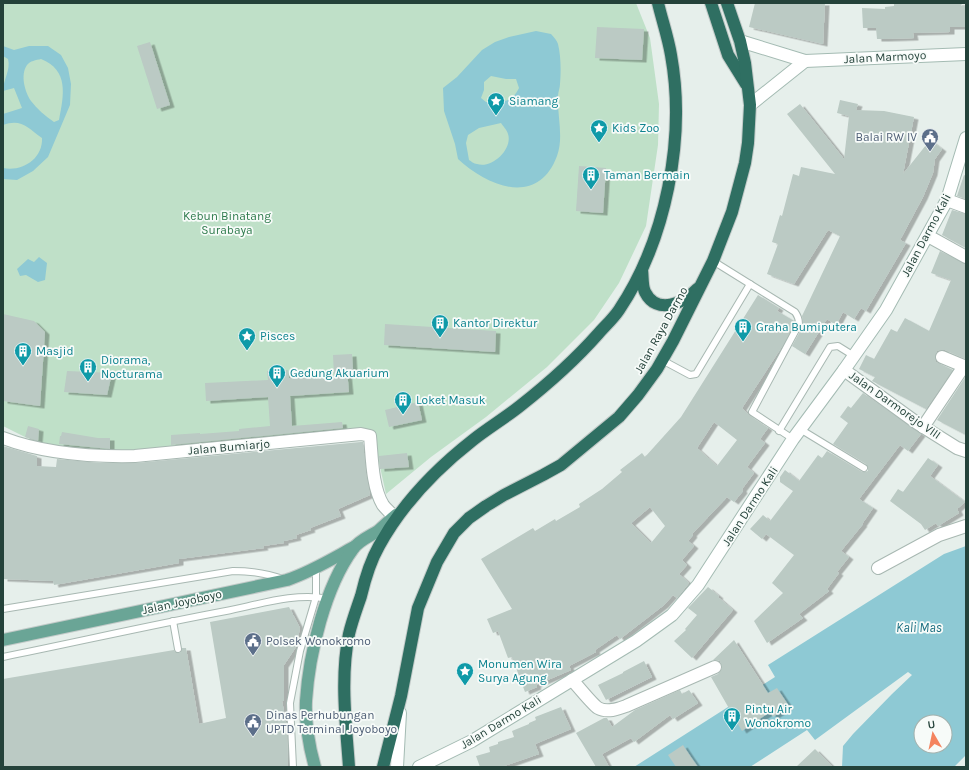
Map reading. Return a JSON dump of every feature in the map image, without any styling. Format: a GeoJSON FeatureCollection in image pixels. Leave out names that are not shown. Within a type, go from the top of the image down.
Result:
{"type":"FeatureCollection","features":[{"type":"Feature","properties":{"kind":"highway"},"geometry":{"type":"LineString","coordinates":[[349,767],[345,713],[346,663],[349,635],[365,580],[378,547],[399,513],[422,486],[475,438],[507,417],[536,393],[592,341],[618,312],[642,270],[652,247],[668,189],[674,147],[675,126],[675,92],[671,54],[658,3]]}},
{"type":"Feature","properties":{"kind":"highway"},"geometry":{"type":"LineString","coordinates":[[711,3],[728,54],[748,86]]}},
{"type":"Feature","properties":{"kind":"highway","name":"Jalan Raya Darmo"},"geometry":{"type":"LineString","coordinates":[[401,696],[418,608],[436,562],[454,532],[469,518],[504,494],[555,468],[580,450],[619,417],[638,395],[662,360],[713,261],[732,212],[745,163],[748,143],[750,105],[745,63],[740,41],[727,3]]}},
{"type":"Feature","properties":{"kind":"highway"},"geometry":{"type":"LineString","coordinates":[[642,270],[644,290],[650,300],[660,305],[672,305],[681,302],[692,294],[703,282]]}},
{"type":"Feature","properties":{"kind":"highway"},"geometry":{"type":"LineString","coordinates":[[383,767],[401,696]]}},
{"type":"Feature","properties":{"kind":"main road","name":"Jalan Marmoyo"},"geometry":{"type":"LineString","coordinates":[[740,41],[805,61],[966,54]]}},
{"type":"Feature","properties":{"kind":"main road"},"geometry":{"type":"LineString","coordinates":[[750,105],[805,61]]}},
{"type":"Feature","properties":{"kind":"main road","name":"Jalan Darmo Kali"},"geometry":{"type":"LineString","coordinates":[[419,767],[472,741],[636,642],[672,615],[698,585],[793,439],[886,310],[947,200],[966,142]]}},
{"type":"Feature","properties":{"kind":"main road"},"geometry":{"type":"LineString","coordinates":[[947,200],[966,207]]}},
{"type":"Feature","properties":{"kind":"main road"},"geometry":{"type":"LineString","coordinates":[[928,236],[966,257]]}},
{"type":"Feature","properties":{"kind":"main road"},"geometry":{"type":"LineString","coordinates":[[923,427],[965,367],[942,356]]}},
{"type":"Feature","properties":{"kind":"main road","name":"Jalan Darmorejo VIII"},"geometry":{"type":"LineString","coordinates":[[844,370],[923,427],[957,448],[966,451]]}},
{"type":"Feature","properties":{"kind":"main road","name":"Jalan Bumiarjo"},"geometry":{"type":"LineString","coordinates":[[3,438],[56,451],[104,456],[136,456],[361,434],[370,436],[375,480],[383,505],[399,513]]}},
{"type":"Feature","properties":{"kind":"main road"},"geometry":{"type":"LineString","coordinates":[[315,767],[311,748],[306,702],[310,665],[318,633],[322,598],[354,547],[399,513]]}},
{"type":"Feature","properties":{"kind":"main road"},"geometry":{"type":"LineString","coordinates":[[878,568],[939,535],[966,526]]}},
{"type":"Feature","properties":{"kind":"main road","name":"Jalan Joyoboyo"},"geometry":{"type":"LineString","coordinates":[[3,640],[287,580],[302,575],[354,547]]}},
{"type":"Feature","properties":{"kind":"main road"},"geometry":{"type":"LineString","coordinates":[[572,680],[598,708],[616,710],[715,667]]}},
{"type":"Feature","properties":{"kind":"main road","name":"Jalan Raya Darmo"},"geometry":{"type":"LineString","coordinates":[[397,767],[401,696]]}},
{"type":"Feature","properties":{"kind":"lane"},"geometry":{"type":"LineString","coordinates":[[713,261],[795,312],[799,320],[799,324],[752,411],[753,414],[793,439]]}},
{"type":"Feature","properties":{"kind":"lane"},"geometry":{"type":"LineString","coordinates":[[662,360],[690,375],[696,374],[750,284]]}},
{"type":"Feature","properties":{"kind":"lane"},"geometry":{"type":"LineString","coordinates":[[779,431],[830,346],[838,346],[854,356]]}},
{"type":"Feature","properties":{"kind":"lane"},"geometry":{"type":"LineString","coordinates":[[800,429],[864,468]]}},
{"type":"Feature","properties":{"kind":"lane"},"geometry":{"type":"LineString","coordinates":[[293,767],[290,702],[300,651],[322,598],[316,568]]}},
{"type":"Feature","properties":{"kind":"lane"},"geometry":{"type":"LineString","coordinates":[[3,609],[233,571],[264,573],[287,580]]}},
{"type":"Feature","properties":{"kind":"lane"},"geometry":{"type":"LineString","coordinates":[[3,657],[280,600],[322,598]]}},
{"type":"Feature","properties":{"kind":"lane"},"geometry":{"type":"LineString","coordinates":[[173,621],[178,649]]}},
{"type":"Feature","properties":{"kind":"lane"},"geometry":{"type":"LineString","coordinates":[[309,767],[311,748]]}},
{"type":"Feature","properties":{"kind":"green space","name":"Kebun Binatang Surabaya"},"geometry":{"type":"Polygon","coordinates":[[[3,3],[636,3],[650,38],[659,104],[658,145],[646,226],[619,283],[594,320],[547,367],[486,417],[431,457],[386,494],[372,431],[131,453],[62,448],[27,438],[3,426],[3,3]]]}},
{"type":"Feature","properties":{"kind":"water"},"geometry":{"type":"Polygon","coordinates":[[[536,31],[551,34],[558,43],[560,54],[561,74],[558,96],[560,134],[559,149],[549,172],[538,182],[525,187],[512,187],[497,184],[483,178],[458,159],[455,144],[444,111],[443,88],[457,77],[482,50],[495,42],[509,37],[536,31]],[[491,76],[484,82],[484,90],[481,98],[486,102],[506,101],[513,97],[519,88],[516,79],[491,76]],[[501,123],[479,128],[468,135],[466,143],[469,160],[475,164],[483,165],[495,161],[500,156],[509,140],[506,130],[501,123]]]}},
{"type":"Feature","properties":{"kind":"water"},"geometry":{"type":"Polygon","coordinates":[[[3,46],[14,50],[29,46],[48,46],[61,55],[68,68],[71,84],[70,105],[48,157],[33,171],[17,180],[3,179],[3,168],[17,168],[30,162],[39,152],[42,138],[20,123],[9,123],[3,125],[3,114],[22,108],[14,88],[3,91],[9,63],[8,59],[3,56],[3,46]],[[41,59],[33,61],[27,65],[24,74],[24,83],[31,101],[41,112],[54,122],[59,120],[63,93],[60,77],[50,64],[41,59]]]}},
{"type":"Feature","properties":{"kind":"water"},"geometry":{"type":"Polygon","coordinates":[[[39,257],[47,263],[45,280],[38,282],[26,275],[20,276],[17,269],[28,259],[34,262],[39,257]]]}},
{"type":"Feature","properties":{"kind":"water","name":"Kali Mas"},"geometry":{"type":"Polygon","coordinates":[[[966,546],[966,755],[954,767],[842,767],[843,746],[912,675],[908,672],[815,740],[807,730],[750,767],[634,767],[775,677],[768,665],[944,554],[966,546]]]}},
{"type":"Feature","properties":{"kind":"building"},"geometry":{"type":"Polygon","coordinates":[[[755,3],[825,3],[823,44],[749,27],[755,3]]]}},
{"type":"Feature","properties":{"kind":"building"},"geometry":{"type":"Polygon","coordinates":[[[962,3],[961,6],[966,6],[966,27],[950,27],[950,32],[913,33],[914,38],[884,39],[877,39],[876,28],[863,28],[862,8],[885,9],[885,7],[894,6],[894,4],[962,3]]]}},
{"type":"Feature","properties":{"kind":"building"},"geometry":{"type":"Polygon","coordinates":[[[597,27],[644,29],[642,60],[595,58],[597,27]]]}},
{"type":"Feature","properties":{"kind":"building"},"geometry":{"type":"Polygon","coordinates":[[[150,42],[170,105],[157,109],[137,46],[150,42]]]}},
{"type":"Feature","properties":{"kind":"building"},"geometry":{"type":"Polygon","coordinates":[[[840,100],[858,104],[856,110],[884,111],[914,117],[903,174],[930,140],[942,149],[935,159],[933,173],[923,197],[900,240],[906,243],[866,311],[861,308],[854,319],[843,312],[836,325],[827,319],[805,354],[792,346],[803,326],[802,316],[840,236],[828,230],[794,284],[767,274],[778,244],[772,242],[780,215],[782,216],[793,174],[799,176],[801,167],[835,174],[787,114],[800,104],[844,159],[849,116],[837,113],[840,100]]]}},
{"type":"Feature","properties":{"kind":"building","name":"Taman Bermain"},"geometry":{"type":"Polygon","coordinates":[[[579,166],[606,168],[603,213],[576,211],[579,166]]]}},
{"type":"Feature","properties":{"kind":"building"},"geometry":{"type":"Polygon","coordinates":[[[964,175],[966,176],[966,199],[957,196],[964,175]]]}},
{"type":"Feature","properties":{"kind":"building"},"geometry":{"type":"Polygon","coordinates":[[[952,210],[966,214],[966,248],[942,235],[952,210]]]}},
{"type":"Feature","properties":{"kind":"building"},"geometry":{"type":"Polygon","coordinates":[[[940,251],[966,264],[966,359],[945,350],[937,351],[935,358],[936,362],[953,370],[926,409],[872,381],[875,377],[859,369],[866,355],[874,359],[891,329],[897,332],[905,318],[929,331],[951,280],[931,273],[940,251]]]}},
{"type":"Feature","properties":{"kind":"building"},"geometry":{"type":"Polygon","coordinates":[[[758,295],[779,308],[777,311],[794,321],[785,342],[742,408],[750,416],[768,428],[760,439],[765,443],[747,467],[754,473],[734,502],[727,497],[692,534],[693,535],[688,541],[694,546],[682,560],[687,565],[679,574],[689,583],[677,598],[673,595],[664,605],[620,639],[617,635],[595,650],[596,652],[569,666],[571,670],[536,685],[537,687],[525,692],[512,657],[508,658],[498,631],[493,633],[487,619],[512,609],[481,559],[533,528],[535,531],[580,507],[579,504],[602,489],[622,472],[620,470],[642,453],[645,457],[681,417],[758,295]],[[714,422],[697,448],[717,466],[737,440],[714,422]],[[650,507],[631,523],[651,543],[665,526],[650,507]]]}},
{"type":"Feature","properties":{"kind":"building","name":"Masjid"},"geometry":{"type":"Polygon","coordinates":[[[3,314],[34,321],[45,332],[40,406],[3,401],[3,314]]]}},
{"type":"Feature","properties":{"kind":"building","name":"Kantor Direktur"},"geometry":{"type":"Polygon","coordinates":[[[385,324],[496,331],[495,352],[384,345],[385,324]]]}},
{"type":"Feature","properties":{"kind":"building"},"geometry":{"type":"Polygon","coordinates":[[[352,354],[353,370],[347,370],[349,392],[290,396],[292,426],[342,422],[343,428],[171,445],[171,435],[239,431],[239,429],[270,426],[268,397],[206,401],[205,383],[268,380],[267,371],[288,370],[289,378],[334,376],[333,355],[352,354]]]}},
{"type":"Feature","properties":{"kind":"building","name":"Diorama, Nocturama"},"geometry":{"type":"Polygon","coordinates":[[[67,371],[112,373],[107,395],[64,392],[67,371]]]}},
{"type":"Feature","properties":{"kind":"building"},"geometry":{"type":"Polygon","coordinates":[[[966,376],[966,435],[937,420],[966,376]]]}},
{"type":"Feature","properties":{"kind":"building"},"geometry":{"type":"Polygon","coordinates":[[[863,393],[921,434],[908,451],[900,445],[859,499],[873,508],[863,524],[841,551],[849,557],[837,572],[839,573],[827,589],[829,591],[799,614],[803,618],[767,643],[754,621],[783,593],[772,583],[794,555],[766,534],[762,539],[750,529],[763,515],[770,521],[793,491],[780,482],[780,477],[785,470],[799,481],[818,455],[822,458],[827,451],[862,472],[868,471],[866,464],[833,444],[848,423],[840,417],[848,406],[851,408],[863,393]]]}},
{"type":"Feature","properties":{"kind":"building","name":"Loket Masuk"},"geometry":{"type":"Polygon","coordinates":[[[418,402],[422,420],[389,427],[385,410],[418,402]]]}},
{"type":"Feature","properties":{"kind":"building"},"geometry":{"type":"Polygon","coordinates":[[[28,426],[39,429],[38,441],[25,437],[28,426]]]}},
{"type":"Feature","properties":{"kind":"building"},"geometry":{"type":"Polygon","coordinates":[[[62,432],[98,438],[110,438],[110,449],[59,444],[62,432]]]}},
{"type":"Feature","properties":{"kind":"building"},"geometry":{"type":"Polygon","coordinates":[[[363,442],[370,495],[338,509],[341,516],[310,528],[311,530],[296,535],[297,538],[284,541],[284,543],[263,546],[264,548],[179,559],[179,563],[54,585],[53,581],[3,579],[3,446],[37,456],[37,466],[56,467],[57,459],[101,463],[136,463],[363,442]]]}},
{"type":"Feature","properties":{"kind":"building"},"geometry":{"type":"Polygon","coordinates":[[[407,453],[409,467],[380,469],[379,456],[407,453]]]}},
{"type":"Feature","properties":{"kind":"building"},"geometry":{"type":"Polygon","coordinates":[[[928,458],[938,465],[930,476],[965,502],[957,509],[959,513],[938,526],[936,523],[925,530],[921,524],[890,501],[898,489],[903,492],[928,458]]]}},
{"type":"Feature","properties":{"kind":"building"},"geometry":{"type":"Polygon","coordinates":[[[708,587],[733,610],[692,658],[674,641],[686,630],[685,629],[697,615],[688,608],[708,587]]]}},
{"type":"Feature","properties":{"kind":"building"},"geometry":{"type":"Polygon","coordinates":[[[289,607],[300,628],[296,647],[284,665],[284,701],[282,701],[287,727],[288,767],[3,767],[3,679],[174,650],[178,653],[181,652],[182,648],[186,648],[199,724],[226,718],[210,622],[289,607]]]}},
{"type":"Feature","properties":{"kind":"building"},"geometry":{"type":"Polygon","coordinates":[[[734,640],[768,693],[777,688],[789,706],[773,717],[770,712],[742,731],[711,677],[718,674],[722,668],[720,661],[713,660],[734,640]]]}},
{"type":"Feature","properties":{"kind":"building"},"geometry":{"type":"Polygon","coordinates":[[[644,661],[652,677],[606,700],[598,685],[644,661]]]}},
{"type":"Feature","properties":{"kind":"building"},"geometry":{"type":"Polygon","coordinates":[[[680,690],[682,694],[689,690],[698,703],[673,719],[670,715],[634,742],[631,738],[602,754],[609,767],[596,767],[576,733],[604,718],[607,718],[612,727],[635,710],[680,690]]]}},
{"type":"Feature","properties":{"kind":"building"},"geometry":{"type":"Polygon","coordinates":[[[561,707],[571,729],[535,744],[539,754],[501,767],[480,767],[476,756],[490,752],[489,747],[498,744],[498,742],[514,737],[512,731],[536,720],[535,717],[561,707]]]}},
{"type":"Feature","properties":{"kind":"building"},"geometry":{"type":"Polygon","coordinates":[[[683,745],[698,767],[676,767],[668,755],[683,745]]]}},
{"type":"Feature","properties":{"kind":"building"},"geometry":{"type":"Polygon","coordinates":[[[815,749],[833,767],[796,767],[815,749]]]}},
{"type":"Feature","properties":{"kind":"place","name":"Siamang"},"geometry":{"type":"Point","coordinates":[496,116]}},
{"type":"Feature","properties":{"kind":"place","name":"Kids Zoo"},"geometry":{"type":"Point","coordinates":[599,143]}},
{"type":"Feature","properties":{"kind":"place","name":"Balai RW IV"},"geometry":{"type":"Point","coordinates":[930,152]}},
{"type":"Feature","properties":{"kind":"place","name":"Taman Bermain"},"geometry":{"type":"Point","coordinates":[591,190]}},
{"type":"Feature","properties":{"kind":"place","name":"Kantor Direktur"},"geometry":{"type":"Point","coordinates":[440,338]}},
{"type":"Feature","properties":{"kind":"place","name":"Graha Bumiputera"},"geometry":{"type":"Point","coordinates":[743,342]}},
{"type":"Feature","properties":{"kind":"place","name":"Pisces"},"geometry":{"type":"Point","coordinates":[247,351]}},
{"type":"Feature","properties":{"kind":"place","name":"Masjid"},"geometry":{"type":"Point","coordinates":[23,366]}},
{"type":"Feature","properties":{"kind":"place","name":"Diorama, Nocturama"},"geometry":{"type":"Point","coordinates":[88,382]}},
{"type":"Feature","properties":{"kind":"place","name":"Gedung Akuarium"},"geometry":{"type":"Point","coordinates":[277,388]}},
{"type":"Feature","properties":{"kind":"place","name":"Loket Masuk"},"geometry":{"type":"Point","coordinates":[403,415]}},
{"type":"Feature","properties":{"kind":"place","name":"Polsek Wonokromo"},"geometry":{"type":"Point","coordinates":[253,656]}},
{"type":"Feature","properties":{"kind":"place","name":"Monumen Wira Surya Agung"},"geometry":{"type":"Point","coordinates":[465,686]}},
{"type":"Feature","properties":{"kind":"place","name":"Pintu Air Wonokromo"},"geometry":{"type":"Point","coordinates":[732,731]}},
{"type":"Feature","properties":{"kind":"place","name":"Dinas Perhubungan UPTD Terminal Joyoboyo"},"geometry":{"type":"Point","coordinates":[253,737]}}]}
